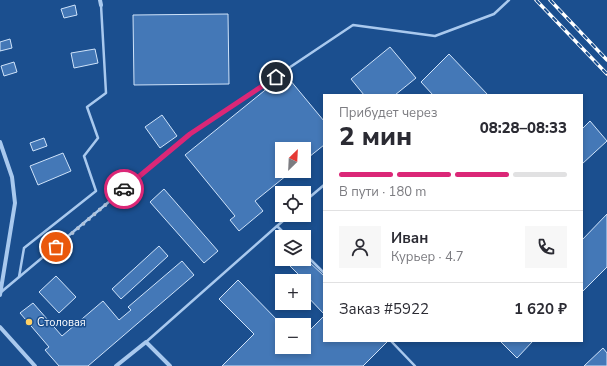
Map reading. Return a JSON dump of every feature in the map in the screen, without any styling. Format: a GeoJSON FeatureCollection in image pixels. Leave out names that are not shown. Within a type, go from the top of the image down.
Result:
{"type":"FeatureCollection","features":[{"type":"Feature","properties":{"kind":"street"},"geometry":{"type":"LineString","coordinates":[[0,142],[12,177],[15,203],[0,294]]}},
{"type":"Feature","properties":{"kind":"street"},"geometry":{"type":"LineString","coordinates":[[0,327],[35,366]]}},
{"type":"Feature","properties":{"kind":"street"},"geometry":{"type":"LineString","coordinates":[[116,366],[146,342],[170,366]]}},
{"type":"Feature","properties":{"kind":"lane"},"geometry":{"type":"LineString","coordinates":[[0,294],[190,134],[353,25],[435,36],[494,14],[509,0]]}},
{"type":"Feature","properties":{"kind":"lane"},"geometry":{"type":"LineString","coordinates":[[19,277],[24,248],[96,191],[84,156],[98,138],[87,107],[106,93],[101,2]]}},
{"type":"Feature","properties":{"kind":"lane"},"geometry":{"type":"LineString","coordinates":[[311,196],[323,186]]}},
{"type":"Feature","properties":{"kind":"lane"},"geometry":{"type":"LineString","coordinates":[[146,342],[282,222]]}},
{"type":"Feature","properties":{"kind":"lane"},"geometry":{"type":"LineString","coordinates":[[277,226],[281,230]]}},
{"type":"Feature","properties":{"kind":"lane"},"geometry":{"type":"LineString","coordinates":[[311,260],[323,272]]}},
{"type":"Feature","properties":{"kind":"lane"},"geometry":{"type":"LineString","coordinates":[[392,342],[415,366]]}},
{"type":"Feature","properties":{"kind":"building"},"geometry":{"type":"Polygon","coordinates":[[[75,5],[77,15],[64,18],[61,9],[75,5]]]}},
{"type":"Feature","properties":{"kind":"building"},"geometry":{"type":"Polygon","coordinates":[[[228,14],[229,84],[134,85],[133,15],[228,14]]]}},
{"type":"Feature","properties":{"kind":"building"},"geometry":{"type":"Polygon","coordinates":[[[10,39],[12,48],[0,51],[0,42],[10,39]]]}},
{"type":"Feature","properties":{"kind":"building"},"geometry":{"type":"Polygon","coordinates":[[[390,47],[416,78],[396,94],[363,94],[351,79],[390,47]]]}},
{"type":"Feature","properties":{"kind":"building"},"geometry":{"type":"Polygon","coordinates":[[[95,49],[98,63],[74,68],[71,53],[95,49]]]}},
{"type":"Feature","properties":{"kind":"building"},"geometry":{"type":"Polygon","coordinates":[[[449,54],[487,94],[432,94],[421,82],[449,54]]]}},
{"type":"Feature","properties":{"kind":"building"},"geometry":{"type":"Polygon","coordinates":[[[14,62],[17,72],[4,76],[1,66],[14,62]]]}},
{"type":"Feature","properties":{"kind":"building"},"geometry":{"type":"Polygon","coordinates":[[[285,74],[323,120],[323,146],[311,155],[311,142],[275,142],[275,178],[283,178],[255,201],[263,211],[239,231],[230,220],[235,216],[185,155],[285,74]]]}},
{"type":"Feature","properties":{"kind":"building"},"geometry":{"type":"Polygon","coordinates":[[[162,115],[177,136],[160,148],[145,127],[162,115]]]}},
{"type":"Feature","properties":{"kind":"building"},"geometry":{"type":"Polygon","coordinates":[[[590,121],[607,141],[583,163],[583,128],[590,121]]]}},
{"type":"Feature","properties":{"kind":"building"},"geometry":{"type":"Polygon","coordinates":[[[44,138],[47,146],[33,151],[30,143],[44,138]]]}},
{"type":"Feature","properties":{"kind":"building"},"geometry":{"type":"Polygon","coordinates":[[[63,153],[71,171],[38,185],[30,166],[63,153]]]}},
{"type":"Feature","properties":{"kind":"building"},"geometry":{"type":"Polygon","coordinates":[[[164,189],[218,251],[204,263],[150,202],[164,189]]]}},
{"type":"Feature","properties":{"kind":"building"},"geometry":{"type":"Polygon","coordinates":[[[607,214],[607,267],[583,291],[583,239],[607,214]]]}},
{"type":"Feature","properties":{"kind":"building"},"geometry":{"type":"Polygon","coordinates":[[[159,246],[168,256],[121,299],[112,289],[159,246]]]}},
{"type":"Feature","properties":{"kind":"building"},"geometry":{"type":"Polygon","coordinates":[[[182,261],[194,275],[88,366],[59,366],[45,350],[49,347],[20,313],[33,303],[62,336],[103,301],[119,320],[131,310],[128,307],[182,261]]]}},
{"type":"Feature","properties":{"kind":"building"},"geometry":{"type":"Polygon","coordinates":[[[311,264],[323,275],[323,313],[311,300],[311,274],[298,274],[290,266],[311,266],[311,264]]]}},
{"type":"Feature","properties":{"kind":"building"},"geometry":{"type":"Polygon","coordinates":[[[56,276],[76,297],[59,313],[39,292],[56,276]]]}},
{"type":"Feature","properties":{"kind":"building"},"geometry":{"type":"Polygon","coordinates":[[[238,280],[275,318],[275,354],[311,354],[311,329],[323,317],[323,342],[387,342],[363,366],[222,366],[254,334],[219,299],[238,280]]]}},
{"type":"Feature","properties":{"kind":"building"},"geometry":{"type":"Polygon","coordinates":[[[501,342],[532,342],[517,358],[501,342]]]}},
{"type":"Feature","properties":{"kind":"building"},"geometry":{"type":"Polygon","coordinates":[[[603,348],[607,353],[607,366],[584,366],[603,348]]]}},
{"type":"Feature","properties":{"kind":"railway"},"geometry":{"type":"LineString","coordinates":[[536,0],[607,74]]}},
{"type":"Feature","properties":{"kind":"railway"},"geometry":{"type":"LineString","coordinates":[[550,0],[607,60]]}},
{"type":"Feature","properties":{"kind":"way so far"},"geometry":{"type":"LineString","coordinates":[[56,247],[124,189]]}},
{"type":"Feature","properties":{"kind":"place","name":"Столовая"},"geometry":{"type":"Point","coordinates":[29,322]}},
{"type":"Feature","properties":{"kind":"route"},"geometry":{"type":"LineString","coordinates":[[124,189],[190,134],[276,77]]}}]}
